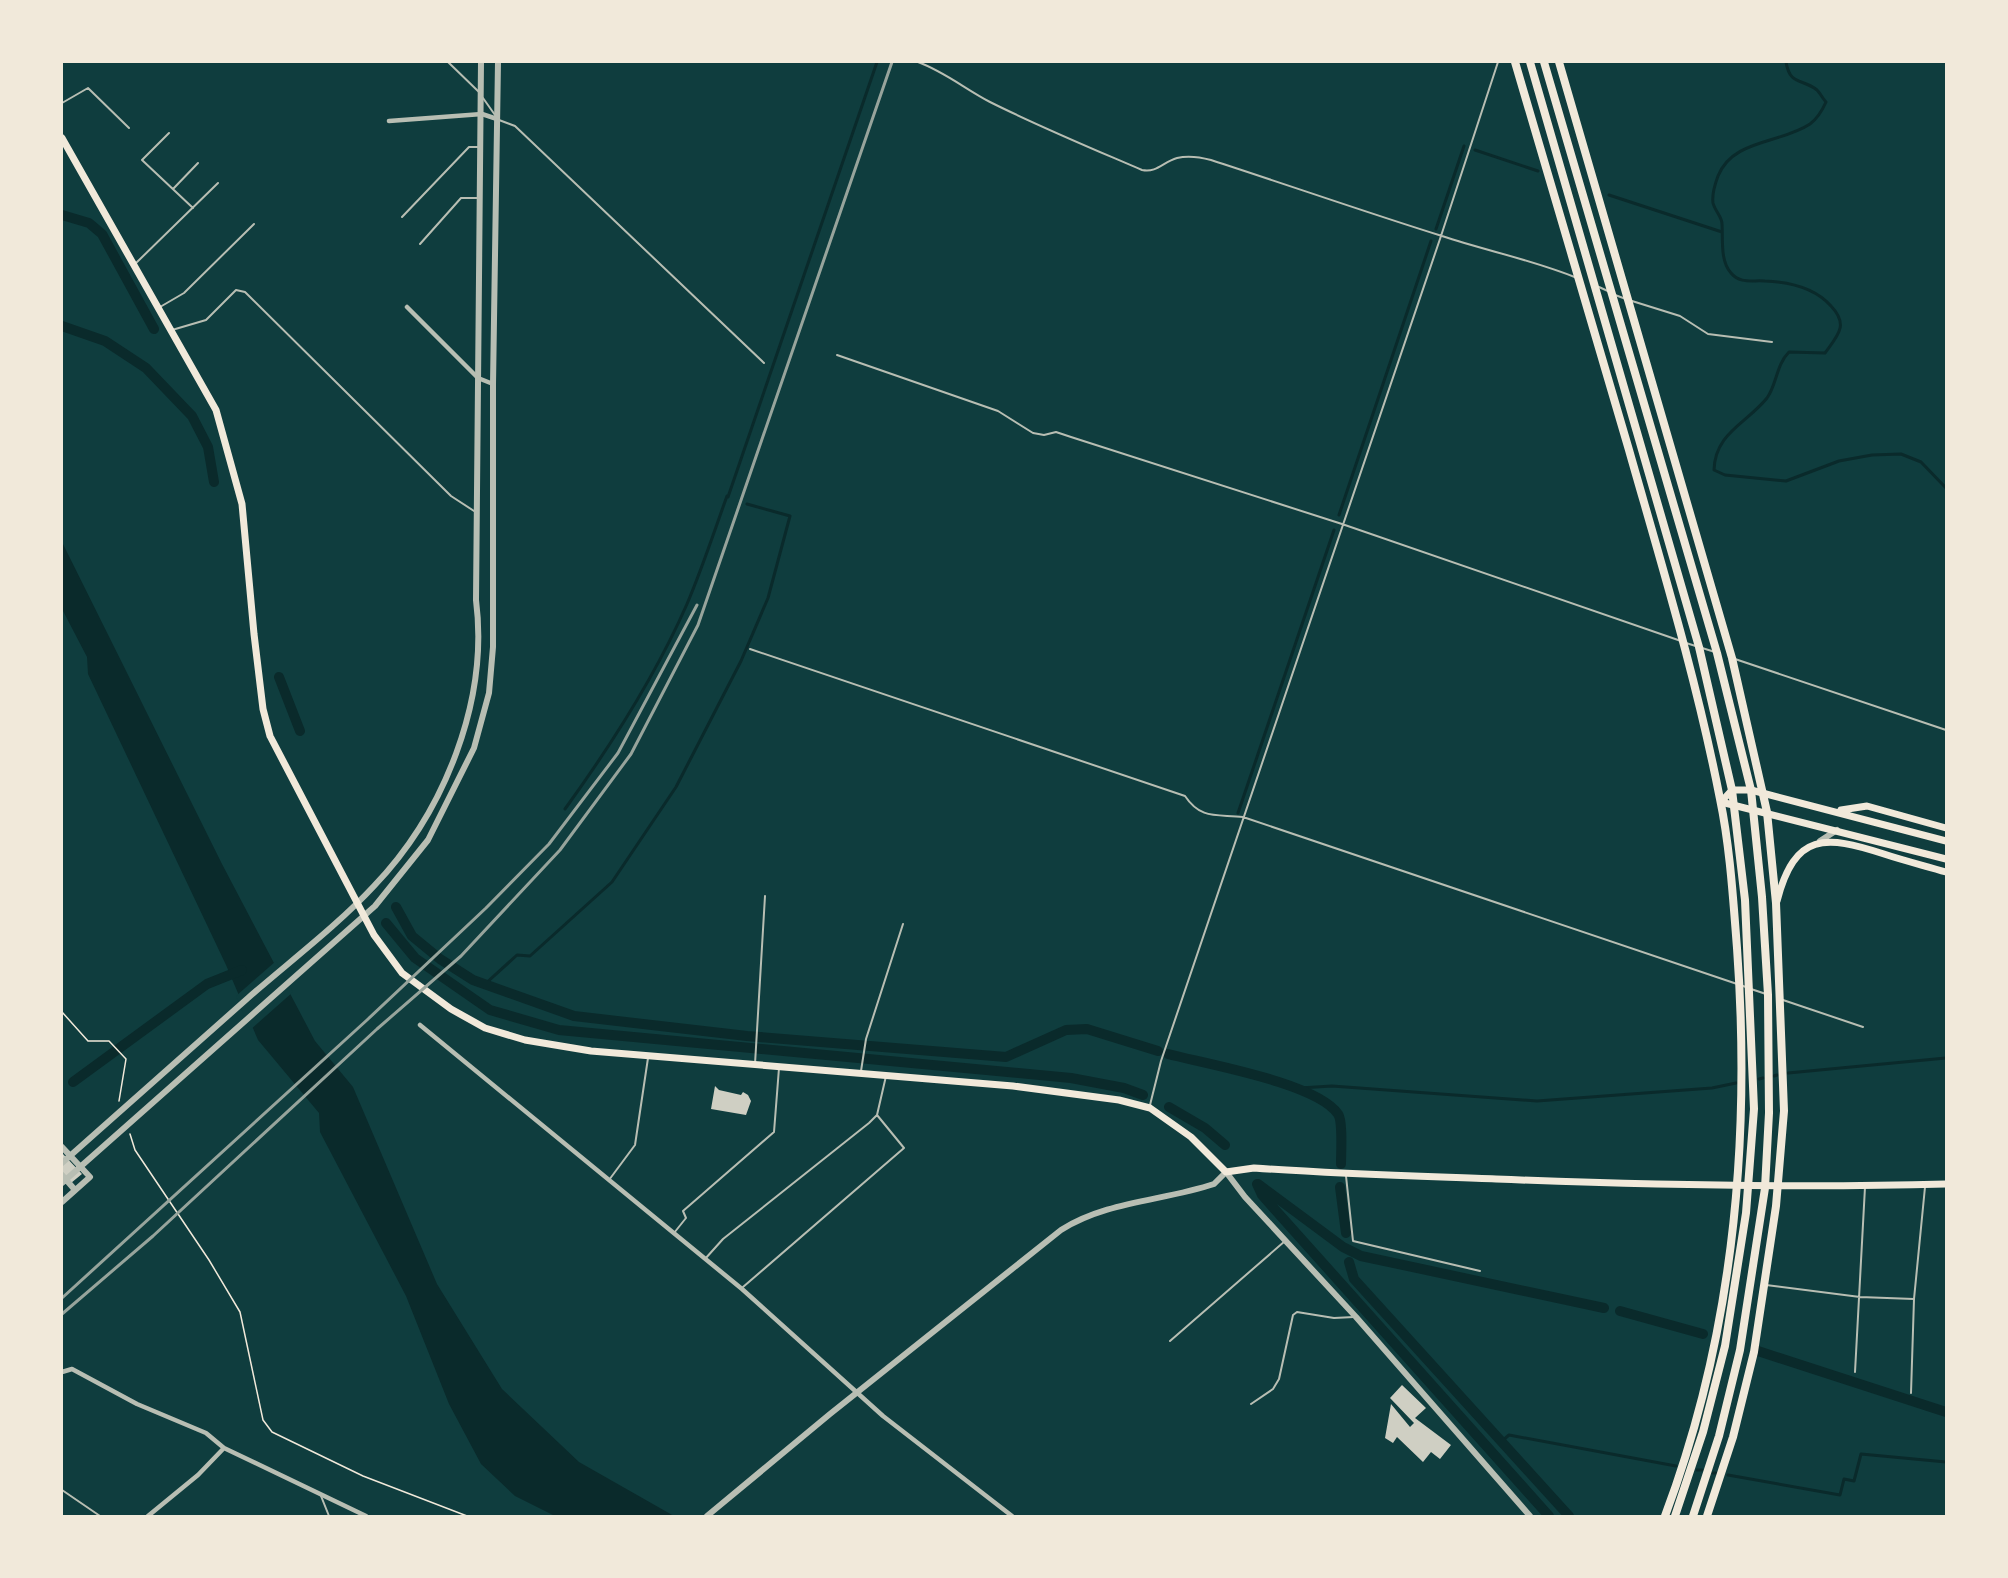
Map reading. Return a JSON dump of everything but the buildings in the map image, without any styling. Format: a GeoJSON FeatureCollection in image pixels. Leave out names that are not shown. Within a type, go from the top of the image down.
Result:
{"type":"FeatureCollection","features":[{"type":"Feature","properties":{"kind":"main road"},"geometry":{"type":"LineString","coordinates":[[1515,62],[1685,643],[1721,802],[1733,901],[1739,985],[1741,1098],[1737,1186],[1727,1274],[1712,1356],[1690,1440],[1665,1516]]}},
{"type":"Feature","properties":{"kind":"main road"},"geometry":{"type":"LineString","coordinates":[[1530,62],[1699,647],[1735,807],[1750,989],[1754,1109],[1749,1187],[1737,1281],[1725,1346],[1703,1432],[1675,1516]]}},
{"type":"Feature","properties":{"kind":"main road"},"geometry":{"type":"LineString","coordinates":[[1544,62],[1612,293],[1751,790],[1762,897],[1768,983],[1768,1113],[1765,1188],[1740,1350],[1719,1436],[1693,1516]]}},
{"type":"Feature","properties":{"kind":"main road"},"geometry":{"type":"LineString","coordinates":[[1559,62],[1732,658],[1767,812],[1776,903],[1784,1111],[1766,1285],[1733,1437],[1707,1516]]}},
{"type":"Feature","properties":{"kind":"main road"},"geometry":{"type":"LineString","coordinates":[[62,138],[216,410],[242,504],[263,709],[270,736],[370,927],[402,973],[451,1010],[485,1028],[525,1040],[591,1051],[1025,1087],[1150,1108],[1191,1137],[1226,1172],[1254,1168],[1765,1188],[1865,1184],[1947,1184]]}},
{"type":"Feature","properties":{"kind":"main road"},"geometry":{"type":"LineString","coordinates":[[1721,802],[1732,790],[1764,792],[1947,841]]}},
{"type":"Feature","properties":{"kind":"main road"},"geometry":{"type":"LineString","coordinates":[[1721,802],[1947,859]]}},
{"type":"Feature","properties":{"kind":"main road"},"geometry":{"type":"LineString","coordinates":[[1839,811],[1867,806],[1947,828]]}},
{"type":"Feature","properties":{"kind":"main road"},"geometry":{"type":"LineString","coordinates":[[1776,903],[1784,875],[1793,861],[1820,841],[1846,841],[1947,872]]}},
{"type":"Feature","properties":{"kind":"main road"},"geometry":{"type":"LineString","coordinates":[[1768,983],[1777,928]]}},
{"type":"Feature","properties":{"kind":"street"},"geometry":{"type":"LineString","coordinates":[[62,1164],[374,887],[402,853],[420,825],[451,764],[474,687],[480,630],[476,600],[481,62]]}},
{"type":"Feature","properties":{"kind":"street"},"geometry":{"type":"LineString","coordinates":[[62,1183],[375,906],[414,860],[442,815],[474,747],[489,693],[493,628],[493,384],[498,62]]}},
{"type":"Feature","properties":{"kind":"street"},"geometry":{"type":"LineString","coordinates":[[388,121],[482,114],[497,119]]}},
{"type":"Feature","properties":{"kind":"street"},"geometry":{"type":"LineString","coordinates":[[407,307],[478,378],[493,384]]}},
{"type":"Feature","properties":{"kind":"street"},"geometry":{"type":"LineString","coordinates":[[1820,841],[1838,830]]}},
{"type":"Feature","properties":{"kind":"street"},"geometry":{"type":"LineString","coordinates":[[420,1025],[741,1289],[883,1416],[1012,1516]]}},
{"type":"Feature","properties":{"kind":"street"},"geometry":{"type":"LineString","coordinates":[[62,1147],[90,1177],[62,1202]]}},
{"type":"Feature","properties":{"kind":"street"},"geometry":{"type":"LineString","coordinates":[[707,1516],[830,1414],[1061,1230],[1081,1217],[1100,1210],[1214,1184],[1226,1172],[1245,1197],[1356,1317],[1530,1516]]}},
{"type":"Feature","properties":{"kind":"street"},"geometry":{"type":"LineString","coordinates":[[62,1175],[75,1190]]}},
{"type":"Feature","properties":{"kind":"street"},"geometry":{"type":"LineString","coordinates":[[62,1372],[72,1369],[137,1404],[206,1433],[224,1448],[366,1516]]}},
{"type":"Feature","properties":{"kind":"street"},"geometry":{"type":"LineString","coordinates":[[149,1516],[198,1475],[224,1448]]}},
{"type":"Feature","properties":{"kind":"lane"},"geometry":{"type":"LineString","coordinates":[[447,62],[480,93],[497,119],[515,126],[764,363]]}},
{"type":"Feature","properties":{"kind":"lane"},"geometry":{"type":"LineString","coordinates":[[918,62],[939,70],[987,100],[1031,122],[1142,170],[1152,172],[1175,158],[1194,156],[1441,236],[1517,259],[1539,262],[1630,301],[1680,316],[1708,334],[1772,342]]}},
{"type":"Feature","properties":{"kind":"lane"},"geometry":{"type":"LineString","coordinates":[[1150,1108],[1161,1061],[1498,62]]}},
{"type":"Feature","properties":{"kind":"lane"},"geometry":{"type":"LineString","coordinates":[[62,103],[88,88],[129,128]]}},
{"type":"Feature","properties":{"kind":"lane"},"geometry":{"type":"LineString","coordinates":[[168,133],[142,160],[193,208]]}},
{"type":"Feature","properties":{"kind":"lane"},"geometry":{"type":"LineString","coordinates":[[402,217],[469,147],[480,147]]}},
{"type":"Feature","properties":{"kind":"lane"},"geometry":{"type":"LineString","coordinates":[[173,189],[198,163]]}},
{"type":"Feature","properties":{"kind":"lane"},"geometry":{"type":"LineString","coordinates":[[134,265],[218,183]]}},
{"type":"Feature","properties":{"kind":"lane"},"geometry":{"type":"LineString","coordinates":[[420,244],[461,198],[479,198]]}},
{"type":"Feature","properties":{"kind":"lane"},"geometry":{"type":"LineString","coordinates":[[159,307],[184,293],[254,224]]}},
{"type":"Feature","properties":{"kind":"lane"},"geometry":{"type":"LineString","coordinates":[[172,330],[206,320],[236,290],[245,292],[451,496],[477,512]]}},
{"type":"Feature","properties":{"kind":"lane"},"geometry":{"type":"LineString","coordinates":[[837,355],[998,411],[1034,433],[1044,435],[1056,432],[1342,524],[1685,643],[1947,730]]}},
{"type":"Feature","properties":{"kind":"lane"},"geometry":{"type":"LineString","coordinates":[[750,649],[1185,796],[1194,810],[1243,817],[1863,1027]]}},
{"type":"Feature","properties":{"kind":"lane"},"geometry":{"type":"LineString","coordinates":[[755,1064],[765,896]]}},
{"type":"Feature","properties":{"kind":"lane"},"geometry":{"type":"LineString","coordinates":[[861,1074],[866,1039],[903,924]]}},
{"type":"Feature","properties":{"kind":"lane"},"geometry":{"type":"LineString","coordinates":[[609,1181],[635,1145],[649,1055]]}},
{"type":"Feature","properties":{"kind":"lane"},"geometry":{"type":"LineString","coordinates":[[674,1233],[686,1218],[683,1211],[774,1132],[779,1068]]}},
{"type":"Feature","properties":{"kind":"lane"},"geometry":{"type":"LineString","coordinates":[[705,1259],[723,1239],[877,1114],[886,1076]]}},
{"type":"Feature","properties":{"kind":"lane"},"geometry":{"type":"LineString","coordinates":[[741,1289],[904,1148],[877,1114]]}},
{"type":"Feature","properties":{"kind":"lane"},"geometry":{"type":"LineString","coordinates":[[1346,1173],[1353,1241],[1480,1271]]}},
{"type":"Feature","properties":{"kind":"lane"},"geometry":{"type":"LineString","coordinates":[[1855,1372],[1865,1184]]}},
{"type":"Feature","properties":{"kind":"lane"},"geometry":{"type":"LineString","coordinates":[[1911,1393],[1914,1299],[1925,1185]]}},
{"type":"Feature","properties":{"kind":"lane"},"geometry":{"type":"LineString","coordinates":[[1170,1341],[1287,1240]]}},
{"type":"Feature","properties":{"kind":"lane"},"geometry":{"type":"LineString","coordinates":[[1766,1285],[1860,1297],[1914,1299]]}},
{"type":"Feature","properties":{"kind":"lane"},"geometry":{"type":"LineString","coordinates":[[1251,1404],[1274,1389],[1279,1379],[1293,1315],[1297,1312],[1334,1318],[1356,1317]]}},
{"type":"Feature","properties":{"kind":"lane"},"geometry":{"type":"LineString","coordinates":[[62,1490],[100,1516]]}},
{"type":"Feature","properties":{"kind":"lane"},"geometry":{"type":"LineString","coordinates":[[321,1496],[329,1516]]}},
{"type":"Feature","properties":{"kind":"path"},"geometry":{"type":"LineString","coordinates":[[62,1012],[88,1041],[109,1041],[126,1059],[118,1098],[122,1108]]}},
{"type":"Feature","properties":{"kind":"path"},"geometry":{"type":"LineString","coordinates":[[128,1129],[135,1150],[209,1260],[240,1312],[262,1420],[272,1432],[363,1476],[466,1516]]}},
{"type":"Feature","properties":{"kind":"water"},"geometry":{"type":"Polygon","coordinates":[[[62,542],[222,864],[315,1041],[353,1087],[437,1284],[502,1389],[579,1462],[674,1516],[555,1516],[515,1496],[481,1464],[449,1404],[406,1296],[320,1132],[319,1113],[258,1040],[226,965],[88,674],[87,657],[62,609],[62,542]]]}},
{"type":"Feature","properties":{"kind":"pier"},"geometry":{"type":"Polygon","coordinates":[[[276,961],[293,992],[250,1030],[236,996],[276,961]]]}},
{"type":"Feature","properties":{"kind":"waterway"},"geometry":{"type":"LineString","coordinates":[[728,497],[877,62]]}},
{"type":"Feature","properties":{"kind":"waterway"},"geometry":{"type":"LineString","coordinates":[[1786,62],[1790,75],[1812,86],[1826,102],[1810,124],[1746,149],[1734,155],[1725,164],[1718,176],[1713,200],[1722,221],[1725,262],[1727,268],[1738,279],[1774,282],[1809,290],[1831,306],[1839,319],[1840,330],[1825,353],[1789,352],[1781,363],[1767,398],[1733,430],[1720,447],[1714,470],[1725,475],[1786,481],[1839,461],[1872,455],[1901,454],[1921,462],[1946,488]]}},
{"type":"Feature","properties":{"kind":"waterway"},"geometry":{"type":"LineString","coordinates":[[1436,229],[1464,146]]}},
{"type":"Feature","properties":{"kind":"waterway"},"geometry":{"type":"LineString","coordinates":[[1475,150],[1538,171]]}},
{"type":"Feature","properties":{"kind":"waterway"},"geometry":{"type":"LineString","coordinates":[[1609,195],[1722,232]]}},
{"type":"Feature","properties":{"kind":"waterway"},"geometry":{"type":"LineString","coordinates":[[62,215],[89,223],[102,234],[154,329]]}},
{"type":"Feature","properties":{"kind":"waterway"},"geometry":{"type":"LineString","coordinates":[[1339,515],[1431,241]]}},
{"type":"Feature","properties":{"kind":"waterway"},"geometry":{"type":"LineString","coordinates":[[62,326],[105,341],[146,368],[192,416],[208,447],[214,482]]}},
{"type":"Feature","properties":{"kind":"waterway"},"geometry":{"type":"LineString","coordinates":[[565,809],[616,735],[661,658],[692,591],[727,496]]}},
{"type":"Feature","properties":{"kind":"waterway"},"geometry":{"type":"LineString","coordinates":[[484,985],[517,955],[530,956],[612,882],[676,787],[741,661],[768,598],[790,516],[747,504]]}},
{"type":"Feature","properties":{"kind":"waterway"},"geometry":{"type":"LineString","coordinates":[[1238,813],[1334,530]]}},
{"type":"Feature","properties":{"kind":"waterway"},"geometry":{"type":"LineString","coordinates":[[279,677],[300,731]]}},
{"type":"Feature","properties":{"kind":"waterway"},"geometry":{"type":"LineString","coordinates":[[396,907],[412,936],[440,959],[473,980],[574,1016],[747,1036],[1006,1057],[1066,1030],[1087,1029],[1158,1051]]}},
{"type":"Feature","properties":{"kind":"waterway"},"geometry":{"type":"LineString","coordinates":[[386,923],[415,958],[490,1010],[559,1030],[1071,1078],[1124,1088],[1143,1095]]}},
{"type":"Feature","properties":{"kind":"waterway"},"geometry":{"type":"LineString","coordinates":[[73,1082],[207,984],[242,970]]}},
{"type":"Feature","properties":{"kind":"waterway"},"geometry":{"type":"LineString","coordinates":[[1168,1054],[1285,1084],[1326,1103],[1340,1118],[1341,1164]]}},
{"type":"Feature","properties":{"kind":"waterway"},"geometry":{"type":"LineString","coordinates":[[1788,1073],[1946,1058]]}},
{"type":"Feature","properties":{"kind":"waterway"},"geometry":{"type":"LineString","coordinates":[[1759,1079],[1763,1078]]}},
{"type":"Feature","properties":{"kind":"waterway"},"geometry":{"type":"LineString","coordinates":[[1300,1088],[1332,1086],[1537,1101],[1712,1088],[1736,1083]]}},
{"type":"Feature","properties":{"kind":"waterway"},"geometry":{"type":"LineString","coordinates":[[1169,1107],[1205,1128],[1225,1145]]}},
{"type":"Feature","properties":{"kind":"waterway"},"geometry":{"type":"LineString","coordinates":[[1257,1184],[1262,1195],[1549,1516]]}},
{"type":"Feature","properties":{"kind":"waterway"},"geometry":{"type":"LineString","coordinates":[[1258,1184],[1343,1247],[1361,1256],[1604,1308]]}},
{"type":"Feature","properties":{"kind":"waterway"},"geometry":{"type":"LineString","coordinates":[[1340,1187],[1346,1233]]}},
{"type":"Feature","properties":{"kind":"waterway"},"geometry":{"type":"LineString","coordinates":[[1349,1262],[1354,1279],[1569,1516]]}},
{"type":"Feature","properties":{"kind":"waterway"},"geometry":{"type":"LineString","coordinates":[[1620,1311],[1703,1334]]}},
{"type":"Feature","properties":{"kind":"waterway"},"geometry":{"type":"LineString","coordinates":[[1758,1351],[1946,1412]]}},
{"type":"Feature","properties":{"kind":"waterway"},"geometry":{"type":"LineString","coordinates":[[1502,1441],[1509,1435],[1676,1466]]}},
{"type":"Feature","properties":{"kind":"waterway"},"geometry":{"type":"LineString","coordinates":[[1728,1475],[1840,1495],[1844,1479],[1854,1481],[1861,1454],[1946,1462]]}},
{"type":"Feature","properties":{"kind":"waterway"},"geometry":{"type":"LineString","coordinates":[[1697,1470],[1702,1470]]}},
{"type":"Feature","properties":{"kind":"railway"},"geometry":{"type":"LineString","coordinates":[[62,1314],[153,1236],[377,1029],[461,956],[560,850],[631,754],[698,625],[892,62]]}},
{"type":"Feature","properties":{"kind":"railway"},"geometry":{"type":"LineString","coordinates":[[62,1298],[367,1020],[486,908],[549,844],[618,753],[697,605]]}}]}
